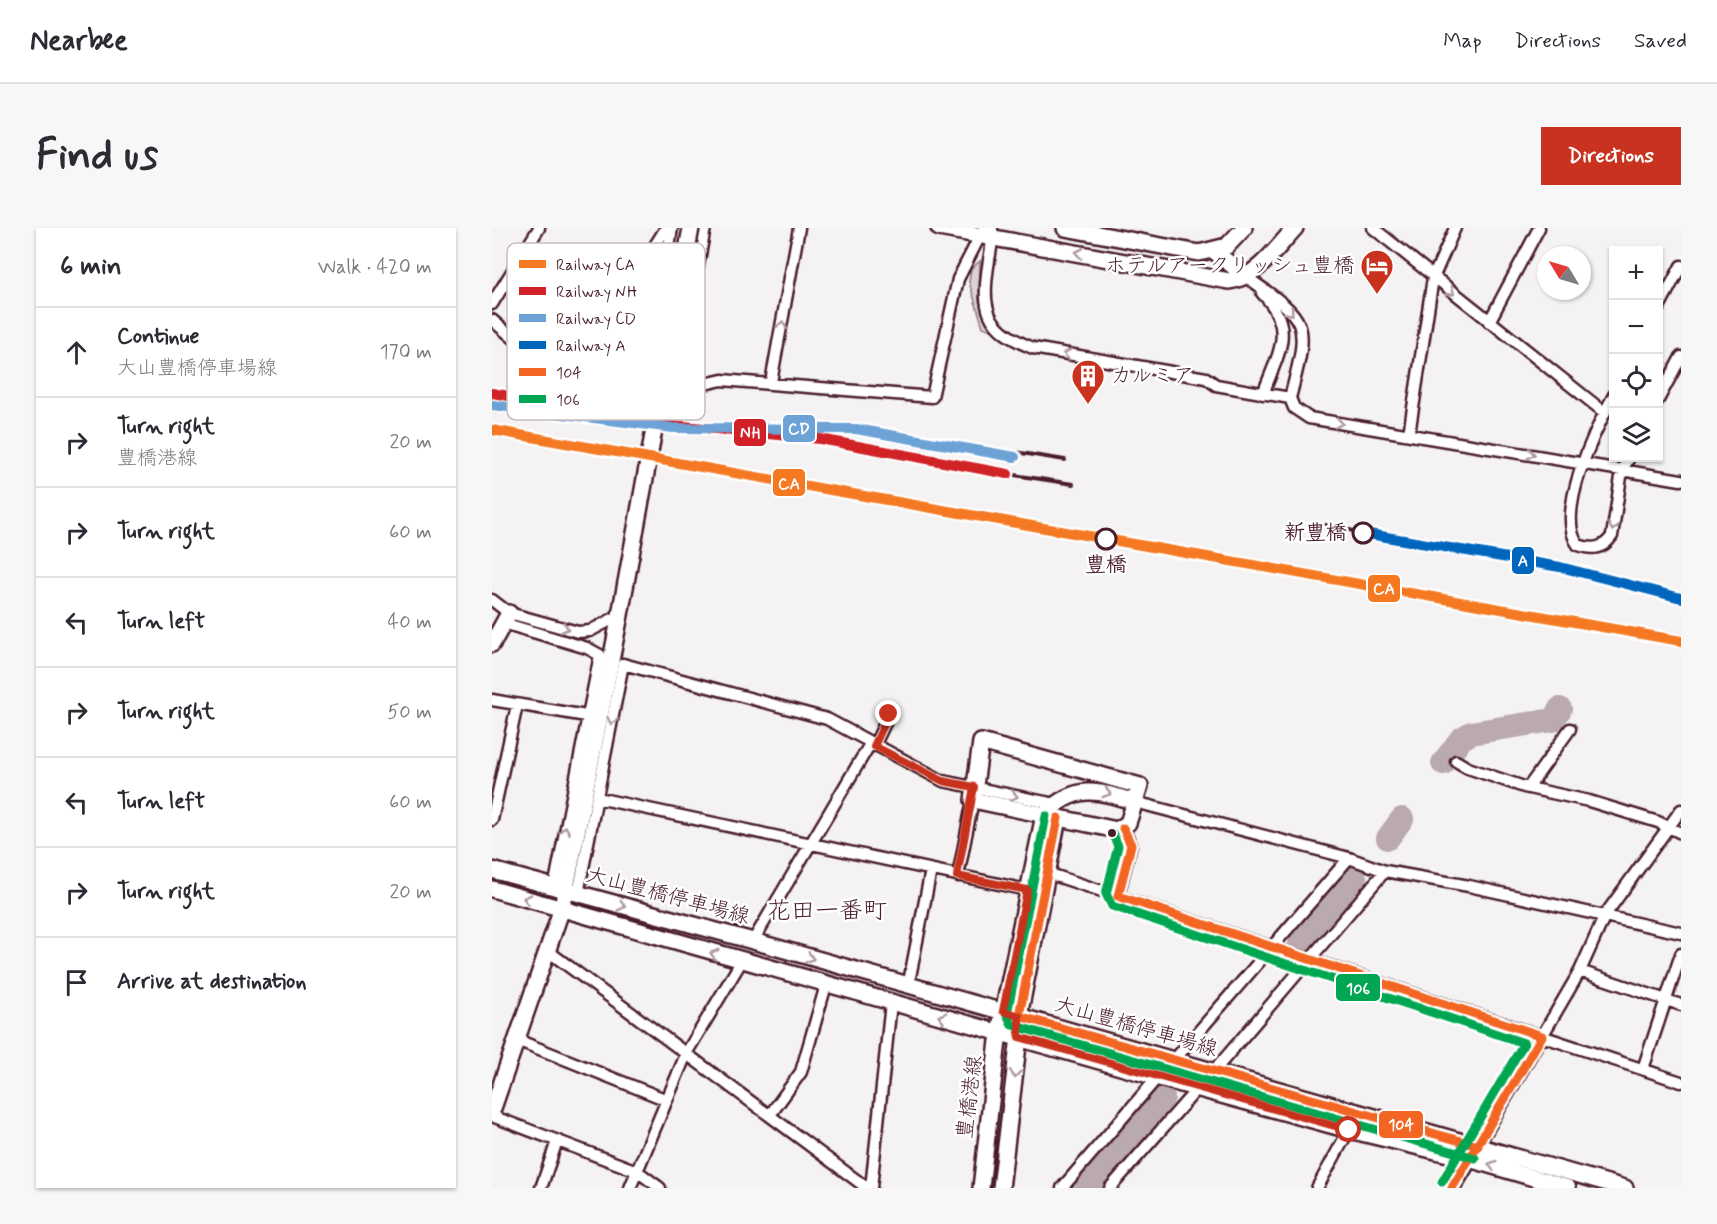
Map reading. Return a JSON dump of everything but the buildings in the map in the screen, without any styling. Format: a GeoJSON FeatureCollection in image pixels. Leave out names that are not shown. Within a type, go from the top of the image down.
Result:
{"type":"FeatureCollection","features":[{"type":"Feature","properties":{"kind":"main road","name":"大山豊橋停車場線"},"geometry":{"type":"LineString","coordinates":[[688,243],[691,228]]}},
{"type":"Feature","properties":{"kind":"main road"},"geometry":{"type":"LineString","coordinates":[[939,228],[987,232],[1229,280],[1245,276],[1265,261],[1295,228]]}},
{"type":"Feature","properties":{"kind":"main road"},"geometry":{"type":"LineString","coordinates":[[1065,228],[1199,253],[1227,246],[1244,228]]}},
{"type":"Feature","properties":{"kind":"main road"},"geometry":{"type":"LineString","coordinates":[[1214,251],[1245,276]]}},
{"type":"Feature","properties":{"kind":"main road","name":"大山豊橋停車場線"},"geometry":{"type":"LineString","coordinates":[[656,420],[562,908],[741,962],[1349,1130],[1474,1152],[1625,1188]]}},
{"type":"Feature","properties":{"kind":"main road"},"geometry":{"type":"LineString","coordinates":[[492,644],[506,618]]}},
{"type":"Feature","properties":{"kind":"main road"},"geometry":{"type":"LineString","coordinates":[[981,742],[1140,786],[1128,823],[1117,830],[1059,810],[973,794],[981,742]]}},
{"type":"Feature","properties":{"kind":"main road"},"geometry":{"type":"LineString","coordinates":[[1059,810],[1097,790],[1135,802]]}},
{"type":"Feature","properties":{"kind":"main road","name":"豊橋港線"},"geometry":{"type":"LineString","coordinates":[[1001,1188],[1019,1037],[1019,1016],[1059,810]]}},
{"type":"Feature","properties":{"kind":"main road","name":"豊橋港線"},"geometry":{"type":"LineString","coordinates":[[981,1188],[999,1032],[1027,890],[1059,810]]}},
{"type":"Feature","properties":{"kind":"main road"},"geometry":{"type":"LineString","coordinates":[[492,870],[566,891]]}},
{"type":"Feature","properties":{"kind":"main road"},"geometry":{"type":"LineString","coordinates":[[492,889],[562,908],[492,1111]]}},
{"type":"Feature","properties":{"kind":"main road","name":"大山豊橋停車場線"},"geometry":{"type":"LineString","coordinates":[[566,891],[753,941],[908,987],[1003,1011],[1212,1071],[1474,1152],[1568,1188]]}},
{"type":"Feature","properties":{"kind":"main road"},"geometry":{"type":"LineString","coordinates":[[1452,1188],[1474,1152]]}},
{"type":"Feature","properties":{"kind":"street"},"geometry":{"type":"LineString","coordinates":[[530,243],[539,228]]}},
{"type":"Feature","properties":{"kind":"street"},"geometry":{"type":"LineString","coordinates":[[657,243],[666,228]]}},
{"type":"Feature","properties":{"kind":"street"},"geometry":{"type":"LineString","coordinates":[[670,243],[672,228]]}},
{"type":"Feature","properties":{"kind":"street"},"geometry":{"type":"LineString","coordinates":[[702,243],[705,228]]}},
{"type":"Feature","properties":{"kind":"street"},"geometry":{"type":"LineString","coordinates":[[771,382],[799,228]]}},
{"type":"Feature","properties":{"kind":"street"},"geometry":{"type":"LineString","coordinates":[[1373,228],[1604,412]]}},
{"type":"Feature","properties":{"kind":"street"},"geometry":{"type":"LineString","coordinates":[[1409,434],[1433,278],[1455,228]]}},
{"type":"Feature","properties":{"kind":"street"},"geometry":{"type":"LineString","coordinates":[[1489,322],[1539,228]]}},
{"type":"Feature","properties":{"kind":"street"},"geometry":{"type":"LineString","coordinates":[[705,384],[722,380],[771,382],[932,397],[958,279],[987,232]]}},
{"type":"Feature","properties":{"kind":"street"},"geometry":{"type":"LineString","coordinates":[[987,232],[986,302],[997,329],[1010,339],[1032,348],[1206,378],[1216,385],[1290,398]]}},
{"type":"Feature","properties":{"kind":"street"},"geometry":{"type":"LineString","coordinates":[[1663,301],[1681,266]]}},
{"type":"Feature","properties":{"kind":"street"},"geometry":{"type":"LineString","coordinates":[[1245,276],[1271,303],[1283,327],[1284,336],[1263,394]]}},
{"type":"Feature","properties":{"kind":"street"},"geometry":{"type":"LineString","coordinates":[[1245,276],[1284,305],[1300,324],[1302,350],[1290,398],[1294,408],[1309,418],[1681,480]]}},
{"type":"Feature","properties":{"kind":"street"},"geometry":{"type":"LineString","coordinates":[[492,304],[507,280]]}},
{"type":"Feature","properties":{"kind":"street"},"geometry":{"type":"LineString","coordinates":[[492,320],[507,333]]}},
{"type":"Feature","properties":{"kind":"street"},"geometry":{"type":"LineString","coordinates":[[1663,392],[1681,357]]}},
{"type":"Feature","properties":{"kind":"street"},"geometry":{"type":"LineString","coordinates":[[1609,403],[1581,462],[1570,529],[1578,545],[1588,548],[1606,544],[1612,536],[1622,470],[1627,462]]}},
{"type":"Feature","properties":{"kind":"street"},"geometry":{"type":"LineString","coordinates":[[492,600],[506,618],[600,655],[586,716],[566,891]]}},
{"type":"Feature","properties":{"kind":"street"},"geometry":{"type":"LineString","coordinates":[[506,618],[584,632],[620,615]]}},
{"type":"Feature","properties":{"kind":"street"},"geometry":{"type":"LineString","coordinates":[[566,891],[597,798],[623,664],[827,719],[872,745],[973,794],[957,876]]}},
{"type":"Feature","properties":{"kind":"street"},"geometry":{"type":"LineString","coordinates":[[492,700],[586,716]]}},
{"type":"Feature","properties":{"kind":"street"},"geometry":{"type":"LineString","coordinates":[[492,820],[517,705]]}},
{"type":"Feature","properties":{"kind":"street"},"geometry":{"type":"LineString","coordinates":[[753,941],[889,714]]}},
{"type":"Feature","properties":{"kind":"street"},"geometry":{"type":"LineString","coordinates":[[1528,788],[1570,729]]}},
{"type":"Feature","properties":{"kind":"street"},"geometry":{"type":"LineString","coordinates":[[1456,761],[1479,772],[1528,788],[1589,801],[1658,822],[1668,829],[1681,833]]}},
{"type":"Feature","properties":{"kind":"street"},"geometry":{"type":"LineString","coordinates":[[597,798],[812,846],[1027,890]]}},
{"type":"Feature","properties":{"kind":"street"},"geometry":{"type":"LineString","coordinates":[[1135,802],[1349,858],[1384,871],[1469,886],[1681,933]]}},
{"type":"Feature","properties":{"kind":"street"},"geometry":{"type":"LineString","coordinates":[[1474,1152],[1580,971],[1605,915],[1681,810]]}},
{"type":"Feature","properties":{"kind":"street"},"geometry":{"type":"LineString","coordinates":[[1118,896],[1131,845],[1123,828]]}},
{"type":"Feature","properties":{"kind":"street"},"geometry":{"type":"LineString","coordinates":[[1180,1062],[1271,947],[1349,858]]}},
{"type":"Feature","properties":{"kind":"street"},"geometry":{"type":"LineString","coordinates":[[908,987],[931,870]]}},
{"type":"Feature","properties":{"kind":"street"},"geometry":{"type":"LineString","coordinates":[[1212,1071],[1384,871]]}},
{"type":"Feature","properties":{"kind":"street"},"geometry":{"type":"LineString","coordinates":[[1047,873],[1681,1082]]}},
{"type":"Feature","properties":{"kind":"street"},"geometry":{"type":"LineString","coordinates":[[548,951],[869,1188],[891,1003]]}},
{"type":"Feature","properties":{"kind":"street"},"geometry":{"type":"LineString","coordinates":[[1643,1069],[1681,954]]}},
{"type":"Feature","properties":{"kind":"street"},"geometry":{"type":"LineString","coordinates":[[630,1188],[687,1052],[741,962]]}},
{"type":"Feature","properties":{"kind":"street"},"geometry":{"type":"LineString","coordinates":[[1580,971],[1681,1005]]}},
{"type":"Feature","properties":{"kind":"street"},"geometry":{"type":"LineString","coordinates":[[770,1115],[801,1072],[826,985]]}},
{"type":"Feature","properties":{"kind":"street"},"geometry":{"type":"LineString","coordinates":[[517,1040],[667,1100]]}},
{"type":"Feature","properties":{"kind":"street"},"geometry":{"type":"LineString","coordinates":[[1062,1188],[1163,1079]]}},
{"type":"Feature","properties":{"kind":"street"},"geometry":{"type":"LineString","coordinates":[[1110,1188],[1196,1088]]}},
{"type":"Feature","properties":{"kind":"street"},"geometry":{"type":"LineString","coordinates":[[492,1116],[637,1171],[660,1188]]}},
{"type":"Feature","properties":{"kind":"street"},"geometry":{"type":"LineString","coordinates":[[1317,1188],[1349,1130]]}},
{"type":"Feature","properties":{"kind":"street"},"geometry":{"type":"LineString","coordinates":[[542,1188],[557,1141]]}},
{"type":"Feature","properties":{"kind":"shaded area"},"geometry":{"type":"Polygon","coordinates":[[[980,261],[979,301],[991,330],[983,327],[969,282],[971,269],[980,261]]]}},
{"type":"Feature","properties":{"kind":"waterway"},"geometry":{"type":"LineString","coordinates":[[1443,763],[1461,739],[1471,733],[1553,720],[1560,709]]}},
{"type":"Feature","properties":{"kind":"waterway"},"geometry":{"type":"LineString","coordinates":[[1388,838],[1402,819]]}},
{"type":"Feature","properties":{"kind":"waterway"},"geometry":{"type":"LineString","coordinates":[[1300,941],[1355,878]]}},
{"type":"Feature","properties":{"kind":"waterway"},"geometry":{"type":"LineString","coordinates":[[1086,1188],[1163,1098]]}},
{"type":"Feature","properties":{"kind":"railway"},"geometry":{"type":"LineString","coordinates":[[1015,452],[1065,460]]}},
{"type":"Feature","properties":{"kind":"railway"},"geometry":{"type":"LineString","coordinates":[[1008,474],[1073,484]]}},
{"type":"Feature","properties":{"kind":"railway"},"geometry":{"type":"LineString","coordinates":[[1326,525],[1363,533]]}},
{"type":"Feature","properties":{"kind":"rail line","name":"NH"},"geometry":{"type":"LineString","coordinates":[[492,393],[507,396]]}},
{"type":"Feature","properties":{"kind":"rail line","name":"CD"},"geometry":{"type":"LineString","coordinates":[[492,405],[507,407]]}},
{"type":"Feature","properties":{"kind":"rail line","name":"CD"},"geometry":{"type":"LineString","coordinates":[[610,420],[673,428],[856,429],[1015,457]]}},
{"type":"Feature","properties":{"kind":"rail line","name":"NH"},"geometry":{"type":"LineString","coordinates":[[645,420],[673,425],[820,439],[1008,474]]}},
{"type":"Feature","properties":{"kind":"rail line","name":"CA"},"geometry":{"type":"LineString","coordinates":[[492,430],[1681,641]]}},
{"type":"Feature","properties":{"kind":"rail line","name":"A"},"geometry":{"type":"LineString","coordinates":[[1363,533],[1560,567],[1681,598]]}},
{"type":"Feature","properties":{"kind":"transit line","name":"106"},"geometry":{"type":"LineString","coordinates":[[1046,816],[1007,1014],[1012,1025],[1475,1158]]}},
{"type":"Feature","properties":{"kind":"transit line","name":"104"},"geometry":{"type":"LineString","coordinates":[[1058,818],[1019,1016],[1478,1146]]}},
{"type":"Feature","properties":{"kind":"transit line","name":"104"},"geometry":{"type":"LineString","coordinates":[[1123,828],[1131,845],[1118,896],[1542,1036],[1452,1188]]}},
{"type":"Feature","properties":{"kind":"transit line","name":"106"},"geometry":{"type":"LineString","coordinates":[[1112,833],[1118,846],[1106,894],[1112,906],[1524,1043],[1442,1182]]}},
{"type":"Feature","properties":{"kind":"place","name":"ホテルアークリッシュ豊橋"},"geometry":{"type":"Point","coordinates":[1377,295]}},
{"type":"Feature","properties":{"kind":"place","name":"カルミア"},"geometry":{"type":"Point","coordinates":[1088,405]}},
{"type":"Feature","properties":{"kind":"place","name":"新豊橋"},"geometry":{"type":"Point","coordinates":[1363,533]}},
{"type":"Feature","properties":{"kind":"place","name":"豊橋"},"geometry":{"type":"Point","coordinates":[1106,539]}},
{"type":"Feature","properties":{"kind":"district","name":"花田一番町"},"geometry":{"type":"Point","coordinates":[827,911]}},
{"type":"Feature","properties":{"kind":"route"},"geometry":{"type":"LineString","coordinates":[[889,714],[874,746],[943,781],[974,787],[957,876],[1027,890],[1003,1011],[1019,1016],[1019,1037],[1170,1082],[1349,1130]]}}]}
